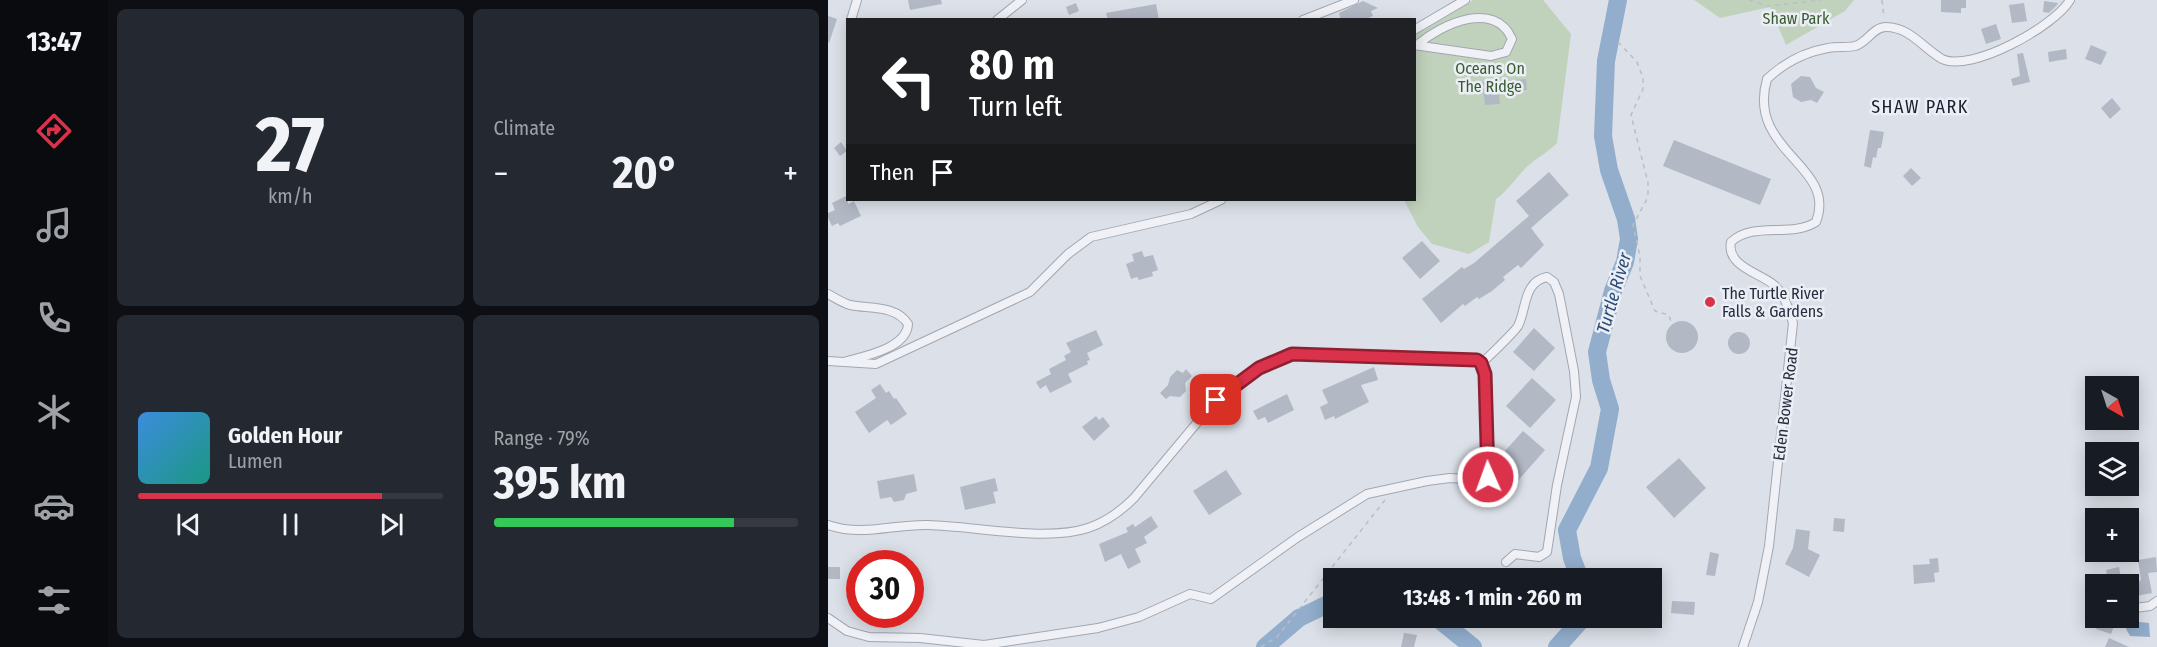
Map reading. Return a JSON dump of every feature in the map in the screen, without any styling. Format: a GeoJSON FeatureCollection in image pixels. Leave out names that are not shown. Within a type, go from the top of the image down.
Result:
{"type":"FeatureCollection","features":[{"type":"Feature","properties":{"kind":"street"},"geometry":{"type":"LineString","coordinates":[[852,18],[857,0]]}},
{"type":"Feature","properties":{"kind":"street"},"geometry":{"type":"LineString","coordinates":[[1000,18],[1022,0]]}},
{"type":"Feature","properties":{"kind":"street"},"geometry":{"type":"LineString","coordinates":[[1308,18],[1354,0]]}},
{"type":"Feature","properties":{"kind":"street"},"geometry":{"type":"LineString","coordinates":[[1416,29],[1465,0]]}},
{"type":"Feature","properties":{"kind":"street"},"geometry":{"type":"LineString","coordinates":[[1877,30],[1886,27],[1897,30],[1924,44],[1942,59],[1951,61],[1967,59],[2009,46],[2031,36],[2055,17],[2070,0]]}},
{"type":"Feature","properties":{"kind":"street"},"geometry":{"type":"LineString","coordinates":[[1485,13],[1501,20],[1512,39],[1506,52],[1491,56],[1416,45],[1432,32],[1462,15],[1485,13]]}},
{"type":"Feature","properties":{"kind":"street","name":"Eden Bower Road"},"geometry":{"type":"LineString","coordinates":[[1743,647],[1758,602],[1769,546],[1793,323],[1783,296],[1774,285],[1732,255],[1731,242],[1744,234],[1800,230],[1816,222],[1819,214],[1816,188],[1806,171],[1778,143],[1767,121],[1764,105],[1767,79],[1794,60],[1827,48],[1856,46],[1877,30]]}},
{"type":"Feature","properties":{"kind":"street"},"geometry":{"type":"LineString","coordinates":[[828,361],[876,364],[953,326],[1030,292],[1068,254],[1091,237],[1191,214],[1219,201]]}},
{"type":"Feature","properties":{"kind":"street"},"geometry":{"type":"LineString","coordinates":[[1481,363],[1519,325],[1527,294],[1533,284],[1540,278],[1547,277],[1554,282],[1559,294],[1574,371],[1576,405],[1557,485],[1547,552],[1539,557],[1515,554],[1506,562]]}},
{"type":"Feature","properties":{"kind":"street"},"geometry":{"type":"LineString","coordinates":[[828,294],[850,305],[881,308],[901,316],[908,324],[906,335],[889,346],[841,363]]}},
{"type":"Feature","properties":{"kind":"street"},"geometry":{"type":"LineString","coordinates":[[828,525],[862,532],[924,525],[1034,532],[1088,528],[1120,511],[1134,498],[1216,400],[1239,381],[1276,360],[1292,354],[1477,360],[1481,363],[1485,374],[1488,471],[1486,480],[1450,478],[1367,494],[1298,537],[1211,599],[1190,594],[1139,617],[1098,628],[984,645],[921,638],[869,637],[847,631],[828,618]]}},
{"type":"Feature","properties":{"kind":"street"},"geometry":{"type":"LineString","coordinates":[[2139,608],[2150,606],[2157,601]]}},
{"type":"Feature","properties":{"kind":"path"},"geometry":{"type":"LineString","coordinates":[[1749,0],[1768,6],[1822,0]]}},
{"type":"Feature","properties":{"kind":"path"},"geometry":{"type":"LineString","coordinates":[[1877,30],[1886,15],[1882,0]]}},
{"type":"Feature","properties":{"kind":"path"},"geometry":{"type":"LineString","coordinates":[[1618,42],[1637,62],[1643,78],[1643,89],[1631,115],[1648,183],[1648,197],[1633,225],[1640,256],[1638,266],[1655,311],[1669,315],[1671,322]]}},
{"type":"Feature","properties":{"kind":"path"},"geometry":{"type":"LineString","coordinates":[[1261,647],[1277,637],[1395,487]]}},
{"type":"Feature","properties":{"kind":"green space","name":"Oceans On The Ridge"},"geometry":{"type":"Polygon","coordinates":[[[1473,0],[1543,0],[1571,34],[1557,143],[1526,168],[1496,199],[1489,242],[1469,254],[1432,244],[1418,227],[1405,201],[1416,201],[1416,33],[1473,0]]]}},
{"type":"Feature","properties":{"kind":"green space","name":"Shaw Park"},"geometry":{"type":"Polygon","coordinates":[[[1694,0],[1854,0],[1845,11],[1786,45],[1770,7],[1720,18],[1694,0]]]}},
{"type":"Feature","properties":{"kind":"water"},"geometry":{"type":"Polygon","coordinates":[[[2139,622],[2149,623],[2150,637],[2130,636],[2126,629],[2139,628],[2139,622]]]}},
{"type":"Feature","properties":{"kind":"building"},"geometry":{"type":"Polygon","coordinates":[[[908,0],[941,0],[942,4],[910,10],[908,0]]]}},
{"type":"Feature","properties":{"kind":"building"},"geometry":{"type":"Polygon","coordinates":[[[1941,0],[1966,0],[1966,8],[1961,8],[1961,13],[1941,12],[1941,0]]]}},
{"type":"Feature","properties":{"kind":"building"},"geometry":{"type":"Polygon","coordinates":[[[1363,1],[1378,8],[1371,11],[1373,16],[1368,18],[1340,18],[1339,13],[1363,1]]]}},
{"type":"Feature","properties":{"kind":"building"},"geometry":{"type":"Polygon","coordinates":[[[2044,1],[2058,3],[2049,13],[2043,12],[2044,1]]]}},
{"type":"Feature","properties":{"kind":"building"},"geometry":{"type":"Polygon","coordinates":[[[1076,3],[1079,11],[1069,15],[1066,7],[1076,3]]]}},
{"type":"Feature","properties":{"kind":"building"},"geometry":{"type":"Polygon","coordinates":[[[2024,3],[2027,21],[2012,23],[2009,5],[2024,3]]]}},
{"type":"Feature","properties":{"kind":"building"},"geometry":{"type":"Polygon","coordinates":[[[1156,4],[1159,18],[1107,18],[1106,13],[1156,4]]]}},
{"type":"Feature","properties":{"kind":"building"},"geometry":{"type":"Polygon","coordinates":[[[828,16],[837,19],[829,43],[828,42],[828,16]]]}},
{"type":"Feature","properties":{"kind":"building"},"geometry":{"type":"Polygon","coordinates":[[[1996,24],[2001,39],[1986,44],[1981,29],[1996,24]]]}},
{"type":"Feature","properties":{"kind":"building"},"geometry":{"type":"Polygon","coordinates":[[[2091,45],[2107,52],[2101,65],[2085,59],[2091,45]]]}},
{"type":"Feature","properties":{"kind":"building"},"geometry":{"type":"Polygon","coordinates":[[[2066,49],[2067,59],[2049,62],[2048,52],[2066,49]]]}},
{"type":"Feature","properties":{"kind":"building"},"geometry":{"type":"Polygon","coordinates":[[[2023,53],[2030,82],[2013,86],[2011,79],[2020,76],[2017,54],[2023,53]]]}},
{"type":"Feature","properties":{"kind":"building"},"geometry":{"type":"Polygon","coordinates":[[[1801,76],[1810,77],[1816,88],[1824,92],[1817,103],[1811,100],[1801,102],[1793,97],[1791,84],[1801,76]]]}},
{"type":"Feature","properties":{"kind":"building","name":"Oceans On The Ridge"},"geometry":{"type":"Polygon","coordinates":[[[1526,79],[1527,90],[1499,92],[1500,104],[1485,105],[1482,82],[1526,79]]]}},
{"type":"Feature","properties":{"kind":"building"},"geometry":{"type":"Polygon","coordinates":[[[2112,98],[2121,109],[2110,119],[2101,108],[2112,98]]]}},
{"type":"Feature","properties":{"kind":"building"},"geometry":{"type":"Polygon","coordinates":[[[1870,130],[1884,132],[1881,148],[1878,148],[1876,158],[1873,157],[1871,168],[1864,166],[1870,130]]]}},
{"type":"Feature","properties":{"kind":"building"},"geometry":{"type":"Polygon","coordinates":[[[1674,140],[1771,179],[1760,205],[1663,166],[1674,140]]]}},
{"type":"Feature","properties":{"kind":"building"},"geometry":{"type":"Polygon","coordinates":[[[841,142],[846,152],[840,156],[834,148],[841,142]]]}},
{"type":"Feature","properties":{"kind":"building"},"geometry":{"type":"Polygon","coordinates":[[[1911,168],[1921,178],[1912,186],[1903,176],[1911,168]]]}},
{"type":"Feature","properties":{"kind":"building"},"geometry":{"type":"Polygon","coordinates":[[[1549,172],[1569,195],[1531,228],[1544,245],[1521,268],[1518,265],[1503,277],[1505,280],[1492,291],[1479,299],[1477,297],[1465,306],[1463,304],[1441,323],[1422,299],[1462,267],[1464,269],[1474,263],[1529,216],[1516,201],[1549,172]]]}},
{"type":"Feature","properties":{"kind":"building"},"geometry":{"type":"Polygon","coordinates":[[[846,196],[848,204],[854,201],[861,216],[840,226],[838,223],[832,226],[828,213],[835,210],[832,203],[846,196]]]}},
{"type":"Feature","properties":{"kind":"building"},"geometry":{"type":"Polygon","coordinates":[[[1422,241],[1440,261],[1420,279],[1402,258],[1422,241]]]}},
{"type":"Feature","properties":{"kind":"building"},"geometry":{"type":"Polygon","coordinates":[[[1142,251],[1144,257],[1153,255],[1158,270],[1152,272],[1153,276],[1139,280],[1137,277],[1131,279],[1126,264],[1134,261],[1132,254],[1142,251]]]}},
{"type":"Feature","properties":{"kind":"building"},"geometry":{"type":"Polygon","coordinates":[[[1682,321],[1693,326],[1698,337],[1693,348],[1682,353],[1671,348],[1666,337],[1671,326],[1682,321]]]}},
{"type":"Feature","properties":{"kind":"building"},"geometry":{"type":"Polygon","coordinates":[[[1534,328],[1555,348],[1534,371],[1513,352],[1534,328]]]}},
{"type":"Feature","properties":{"kind":"building"},"geometry":{"type":"Polygon","coordinates":[[[1096,330],[1103,345],[1087,353],[1090,360],[1087,361],[1088,364],[1068,374],[1072,382],[1050,393],[1046,385],[1040,389],[1036,382],[1051,374],[1049,369],[1066,360],[1064,356],[1071,352],[1066,343],[1096,330]]]}},
{"type":"Feature","properties":{"kind":"building"},"geometry":{"type":"Polygon","coordinates":[[[1739,332],[1747,335],[1750,343],[1747,351],[1739,354],[1731,351],[1728,343],[1731,335],[1739,332]]]}},
{"type":"Feature","properties":{"kind":"building"},"geometry":{"type":"Polygon","coordinates":[[[1374,367],[1378,380],[1361,385],[1369,402],[1335,419],[1334,416],[1325,420],[1320,407],[1328,403],[1322,390],[1374,367]]]}},
{"type":"Feature","properties":{"kind":"building"},"geometry":{"type":"Polygon","coordinates":[[[1186,369],[1192,376],[1185,383],[1186,391],[1180,397],[1170,396],[1166,399],[1160,393],[1168,385],[1170,377],[1177,370],[1183,373],[1186,369]]]}},
{"type":"Feature","properties":{"kind":"building"},"geometry":{"type":"Polygon","coordinates":[[[1532,378],[1556,400],[1530,428],[1506,406],[1532,378]]]}},
{"type":"Feature","properties":{"kind":"building"},"geometry":{"type":"Polygon","coordinates":[[[880,384],[886,393],[889,391],[894,399],[896,398],[907,414],[891,425],[887,420],[869,433],[855,412],[876,398],[871,390],[880,384]]]}},
{"type":"Feature","properties":{"kind":"building"},"geometry":{"type":"Polygon","coordinates":[[[1287,394],[1294,410],[1268,423],[1265,417],[1258,420],[1253,411],[1287,394]]]}},
{"type":"Feature","properties":{"kind":"building"},"geometry":{"type":"Polygon","coordinates":[[[1096,416],[1099,420],[1103,417],[1110,426],[1094,441],[1082,427],[1096,416]]]}},
{"type":"Feature","properties":{"kind":"building"},"geometry":{"type":"Polygon","coordinates":[[[1523,431],[1545,450],[1515,484],[1494,463],[1523,431]]]}},
{"type":"Feature","properties":{"kind":"building"},"geometry":{"type":"Polygon","coordinates":[[[1679,458],[1706,488],[1674,518],[1646,487],[1679,458]]]}},
{"type":"Feature","properties":{"kind":"building"},"geometry":{"type":"Polygon","coordinates":[[[1226,470],[1242,494],[1209,515],[1193,491],[1226,470]]]}},
{"type":"Feature","properties":{"kind":"building"},"geometry":{"type":"Polygon","coordinates":[[[914,474],[917,491],[906,494],[904,500],[894,502],[891,497],[880,499],[877,481],[914,474]]]}},
{"type":"Feature","properties":{"kind":"building"},"geometry":{"type":"Polygon","coordinates":[[[995,478],[998,491],[993,492],[996,503],[965,510],[960,487],[995,478]]]}},
{"type":"Feature","properties":{"kind":"building"},"geometry":{"type":"Polygon","coordinates":[[[1151,516],[1158,527],[1144,537],[1147,543],[1135,549],[1141,562],[1128,569],[1121,554],[1105,562],[1099,544],[1128,532],[1126,528],[1133,524],[1135,527],[1151,516]]]}},
{"type":"Feature","properties":{"kind":"building"},"geometry":{"type":"Polygon","coordinates":[[[1834,518],[1845,519],[1844,532],[1833,531],[1834,518]]]}},
{"type":"Feature","properties":{"kind":"building"},"geometry":{"type":"Polygon","coordinates":[[[1796,529],[1810,531],[1808,549],[1820,555],[1809,577],[1785,564],[1793,548],[1796,529]]]}},
{"type":"Feature","properties":{"kind":"building"},"geometry":{"type":"Polygon","coordinates":[[[1710,552],[1719,554],[1715,576],[1706,575],[1710,552]]]}},
{"type":"Feature","properties":{"kind":"building"},"geometry":{"type":"Polygon","coordinates":[[[2156,557],[2157,572],[2148,573],[2152,593],[2139,595],[2139,581],[2141,580],[2139,560],[2156,557]]]}},
{"type":"Feature","properties":{"kind":"building"},"geometry":{"type":"Polygon","coordinates":[[[1938,558],[1939,572],[1934,573],[1935,582],[1914,584],[1913,565],[1930,564],[1929,559],[1938,558]]]}},
{"type":"Feature","properties":{"kind":"building"},"geometry":{"type":"Polygon","coordinates":[[[828,567],[840,567],[840,579],[828,579],[828,567]]]}},
{"type":"Feature","properties":{"kind":"building"},"geometry":{"type":"Polygon","coordinates":[[[2119,567],[2120,574],[2107,574],[2106,570],[2119,567]]]}},
{"type":"Feature","properties":{"kind":"building"},"geometry":{"type":"Polygon","coordinates":[[[1672,601],[1695,602],[1694,615],[1671,613],[1672,601]]]}},
{"type":"Feature","properties":{"kind":"building"},"geometry":{"type":"Polygon","coordinates":[[[2096,628],[2113,628],[2111,634],[2096,628]]]}},
{"type":"Feature","properties":{"kind":"building"},"geometry":{"type":"Polygon","coordinates":[[[1404,633],[1417,635],[1414,647],[1401,647],[1404,633]]]}},
{"type":"Feature","properties":{"kind":"building"},"geometry":{"type":"Polygon","coordinates":[[[2109,638],[2129,647],[2105,647],[2109,638]]]}},
{"type":"Feature","properties":{"kind":"waterway","name":"Turtle River"},"geometry":{"type":"LineString","coordinates":[[1576,568],[1567,530],[1599,468],[1610,409],[1601,380],[1597,352],[1613,291],[1625,262],[1629,239],[1626,219],[1609,170],[1603,136],[1606,61],[1618,0]]}},
{"type":"Feature","properties":{"kind":"waterway"},"geometry":{"type":"LineString","coordinates":[[1265,647],[1299,618],[1323,606]]}},
{"type":"Feature","properties":{"kind":"waterway"},"geometry":{"type":"LineString","coordinates":[[1449,628],[1473,647]]}},
{"type":"Feature","properties":{"kind":"waterway","name":"Turtle River"},"geometry":{"type":"LineString","coordinates":[[1557,647],[1574,628]]}},
{"type":"Feature","properties":{"kind":"place","name":"The Turtle River Falls & Gardens"},"geometry":{"type":"Point","coordinates":[1710,302]}},
{"type":"Feature","properties":{"kind":"district","name":"SHAW PARK"},"geometry":{"type":"Point","coordinates":[1920,107]}},
{"type":"Feature","properties":{"kind":"route"},"geometry":{"type":"LineString","coordinates":[[1216,400],[1259,368],[1292,354],[1477,360],[1484,368],[1485,374],[1488,477]]}}]}
